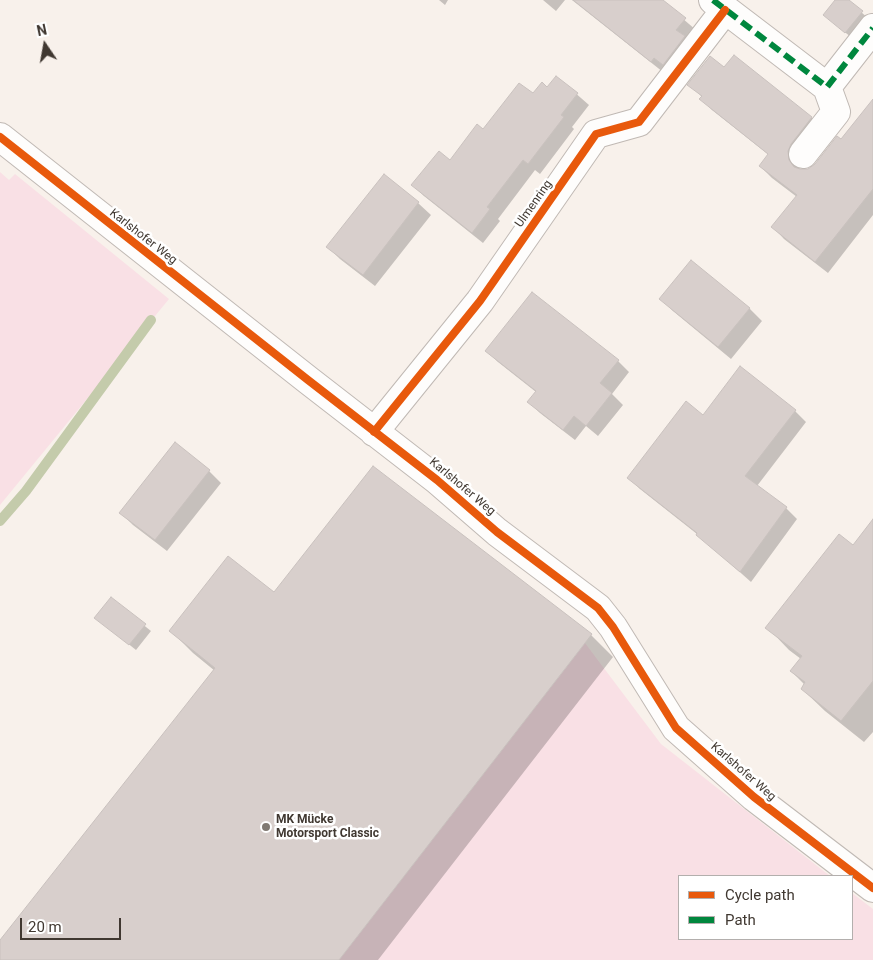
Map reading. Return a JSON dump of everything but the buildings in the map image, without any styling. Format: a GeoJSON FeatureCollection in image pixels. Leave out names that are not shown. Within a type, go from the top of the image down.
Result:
{"type":"FeatureCollection","features":[{"type":"Feature","properties":{"kind":"street","name":"Ulmenring"},"geometry":{"type":"LineString","coordinates":[[374,432],[480,301],[596,134],[639,122],[719,5],[827,87]]}},
{"type":"Feature","properties":{"kind":"street"},"geometry":{"type":"LineString","coordinates":[[803,154],[836,112],[827,87],[873,28]]}},
{"type":"Feature","properties":{"kind":"street","name":"Karlshofer Weg"},"geometry":{"type":"LineString","coordinates":[[0,137],[437,480],[497,532],[598,608],[613,627],[676,728],[754,797],[872,887]]}},
{"type":"Feature","properties":{"kind":"shaded area"},"geometry":{"type":"Polygon","coordinates":[[[0,172],[9,180],[15,174],[169,299],[0,505],[0,172]]]}},
{"type":"Feature","properties":{"kind":"shaded area"},"geometry":{"type":"Polygon","coordinates":[[[585,643],[661,744],[829,875],[678,875],[678,940],[853,940],[853,894],[873,909],[873,960],[339,960],[585,643]]]}},
{"type":"Feature","properties":{"kind":"waterway"},"geometry":{"type":"LineString","coordinates":[[0,521],[26,491],[151,320]]}},
{"type":"Feature","properties":{"kind":"marked path"},"geometry":{"type":"LineString","coordinates":[[713,0],[827,87],[873,28]]}},
{"type":"Feature","properties":{"kind":"cycle path"},"geometry":{"type":"LineString","coordinates":[[374,432],[480,301],[596,134],[639,122],[725,10]]}},
{"type":"Feature","properties":{"kind":"cycle path"},"geometry":{"type":"LineString","coordinates":[[0,137],[437,480],[497,532],[598,608],[613,627],[676,728],[754,797],[873,888]]}},
{"type":"Feature","properties":{"kind":"place","name":"MK Mücke Motorsport Classic"},"geometry":{"type":"Point","coordinates":[266,827]}}]}
